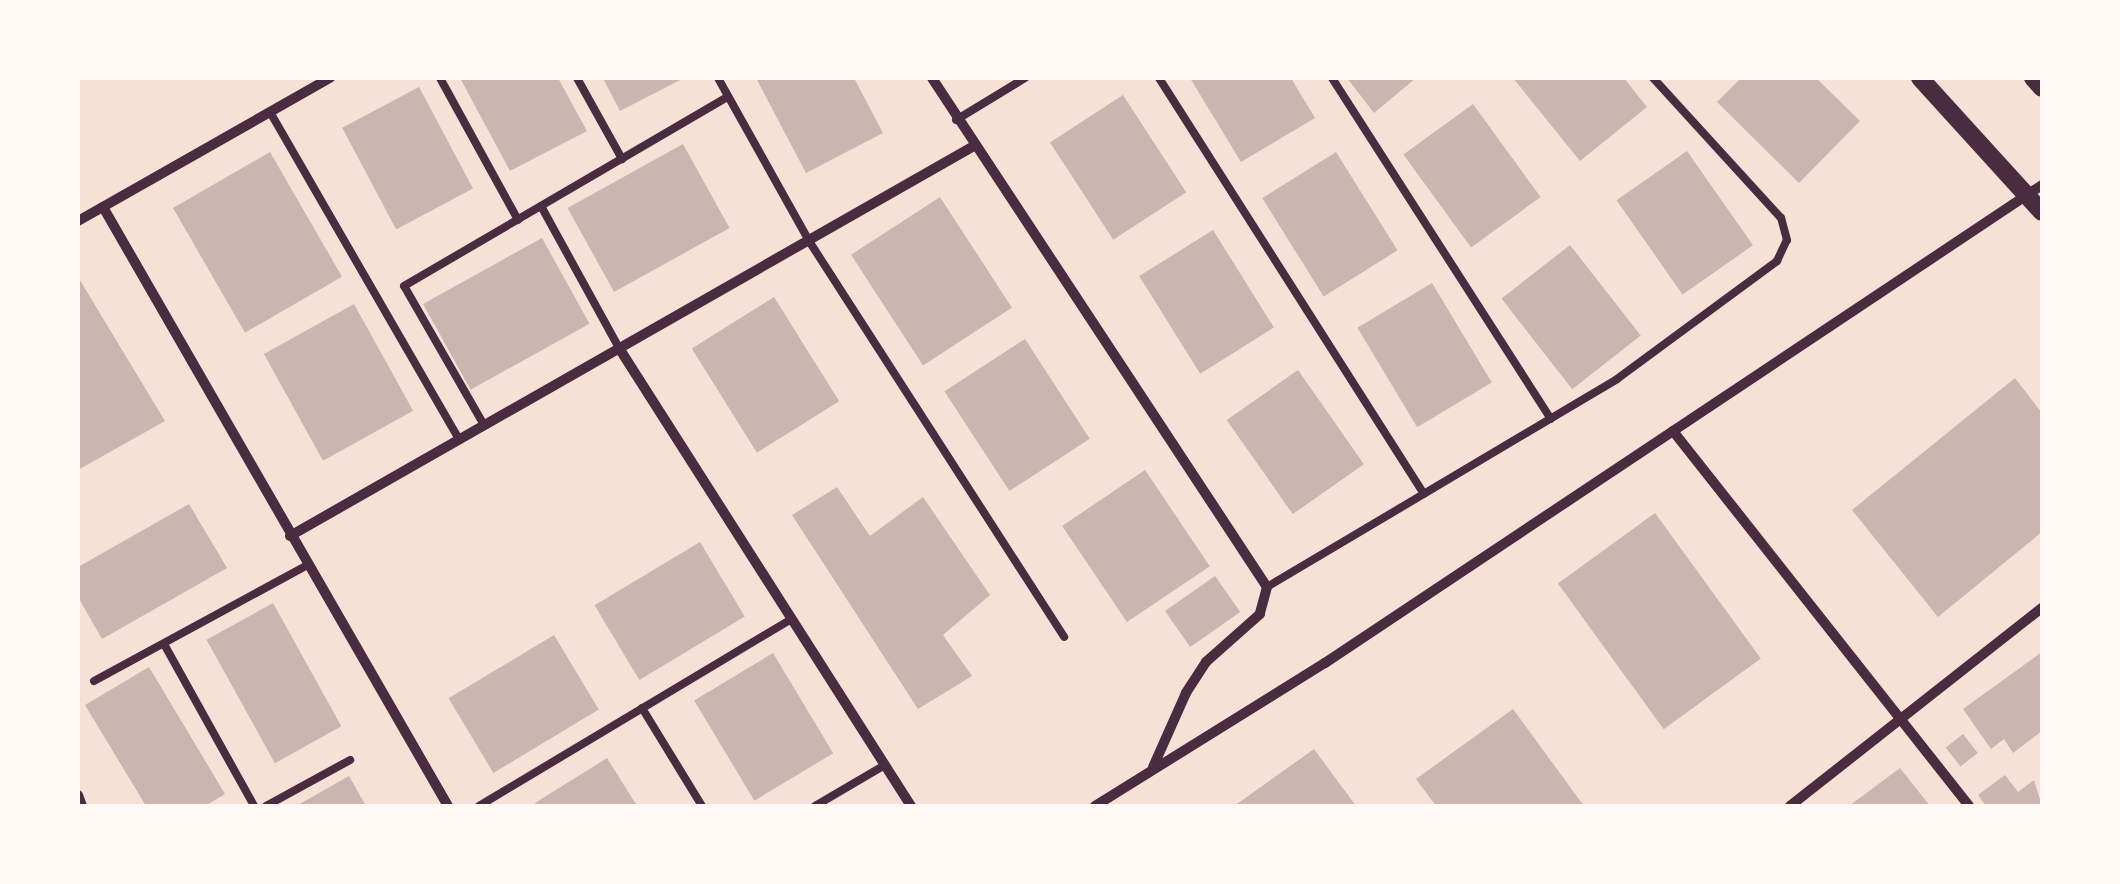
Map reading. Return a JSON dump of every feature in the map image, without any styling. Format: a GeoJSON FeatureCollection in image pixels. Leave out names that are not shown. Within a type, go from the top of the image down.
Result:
{"type":"FeatureCollection","features":[{"type":"Feature","properties":{"kind":"street"},"geometry":{"type":"LineString","coordinates":[[78,222],[330,78]]}},
{"type":"Feature","properties":{"kind":"street"},"geometry":{"type":"LineString","coordinates":[[932,78],[972,148],[1267,587],[1260,614],[1206,662],[1186,693],[1153,768]]}},
{"type":"Feature","properties":{"kind":"street"},"geometry":{"type":"LineString","coordinates":[[1920,78],[2036,191],[2042,212]]}},
{"type":"Feature","properties":{"kind":"street"},"geometry":{"type":"LineString","coordinates":[[2033,78],[2042,88]]}},
{"type":"Feature","properties":{"kind":"street"},"geometry":{"type":"LineString","coordinates":[[290,536],[972,148]]}},
{"type":"Feature","properties":{"kind":"street"},"geometry":{"type":"LineString","coordinates":[[1095,806],[2036,191]]}},
{"type":"Feature","properties":{"kind":"street"},"geometry":{"type":"LineString","coordinates":[[103,207],[448,806]]}},
{"type":"Feature","properties":{"kind":"street"},"geometry":{"type":"LineString","coordinates":[[619,348],[911,806]]}},
{"type":"Feature","properties":{"kind":"street"},"geometry":{"type":"LineString","coordinates":[[1674,431],[1969,806]]}},
{"type":"Feature","properties":{"kind":"street"},"geometry":{"type":"LineString","coordinates":[[1790,806],[1902,722],[2042,608]]}},
{"type":"Feature","properties":{"kind":"street"},"geometry":{"type":"LineString","coordinates":[[78,795],[82,806]]}},
{"type":"Feature","properties":{"kind":"lane"},"geometry":{"type":"LineString","coordinates":[[440,78],[518,220]]}},
{"type":"Feature","properties":{"kind":"lane"},"geometry":{"type":"LineString","coordinates":[[577,78],[622,159]]}},
{"type":"Feature","properties":{"kind":"lane"},"geometry":{"type":"LineString","coordinates":[[718,78],[808,240],[1064,637]]}},
{"type":"Feature","properties":{"kind":"lane"},"geometry":{"type":"LineString","coordinates":[[956,120],[1026,78]]}},
{"type":"Feature","properties":{"kind":"lane"},"geometry":{"type":"LineString","coordinates":[[1159,78],[1424,494]]}},
{"type":"Feature","properties":{"kind":"lane"},"geometry":{"type":"LineString","coordinates":[[1332,78],[1551,418]]}},
{"type":"Feature","properties":{"kind":"lane"},"geometry":{"type":"LineString","coordinates":[[1267,587],[1617,380],[1777,260],[1787,240],[1781,218],[1653,78]]}},
{"type":"Feature","properties":{"kind":"lane"},"geometry":{"type":"LineString","coordinates":[[484,425],[404,286],[728,96]]}},
{"type":"Feature","properties":{"kind":"lane"},"geometry":{"type":"LineString","coordinates":[[270,112],[459,439]]}},
{"type":"Feature","properties":{"kind":"lane"},"geometry":{"type":"LineString","coordinates":[[541,206],[619,348]]}},
{"type":"Feature","properties":{"kind":"lane"},"geometry":{"type":"LineString","coordinates":[[94,682],[308,565]]}},
{"type":"Feature","properties":{"kind":"lane"},"geometry":{"type":"LineString","coordinates":[[479,806],[792,619]]}},
{"type":"Feature","properties":{"kind":"lane"},"geometry":{"type":"LineString","coordinates":[[164,644],[254,806]]}},
{"type":"Feature","properties":{"kind":"lane"},"geometry":{"type":"LineString","coordinates":[[642,708],[702,806]]}},
{"type":"Feature","properties":{"kind":"lane"},"geometry":{"type":"LineString","coordinates":[[266,806],[350,760]]}},
{"type":"Feature","properties":{"kind":"lane"},"geometry":{"type":"LineString","coordinates":[[814,806],[884,764]]}},
{"type":"Feature","properties":{"kind":"building"},"geometry":{"type":"Polygon","coordinates":[[[460,78],[558,78],[587,131],[510,171],[460,78]]]}},
{"type":"Feature","properties":{"kind":"building"},"geometry":{"type":"Polygon","coordinates":[[[603,78],[684,78],[620,111],[603,78]]]}},
{"type":"Feature","properties":{"kind":"building"},"geometry":{"type":"Polygon","coordinates":[[[756,78],[854,78],[883,133],[806,173],[756,78]]]}},
{"type":"Feature","properties":{"kind":"building"},"geometry":{"type":"Polygon","coordinates":[[[1190,78],[1291,78],[1315,118],[1241,162],[1190,78]]]}},
{"type":"Feature","properties":{"kind":"building"},"geometry":{"type":"Polygon","coordinates":[[[1347,78],[1416,78],[1374,113],[1347,78]]]}},
{"type":"Feature","properties":{"kind":"building"},"geometry":{"type":"Polygon","coordinates":[[[1513,78],[1624,78],[1647,107],[1580,161],[1513,78]]]}},
{"type":"Feature","properties":{"kind":"building"},"geometry":{"type":"Polygon","coordinates":[[[1741,78],[1816,78],[1860,121],[1799,183],[1717,102],[1741,78]]]}},
{"type":"Feature","properties":{"kind":"building"},"geometry":{"type":"Polygon","coordinates":[[[419,87],[473,189],[396,229],[342,128],[419,87]]]}},
{"type":"Feature","properties":{"kind":"building"},"geometry":{"type":"Polygon","coordinates":[[[1123,95],[1186,192],[1113,240],[1050,142],[1123,95]]]}},
{"type":"Feature","properties":{"kind":"building"},"geometry":{"type":"Polygon","coordinates":[[[1473,104],[1541,197],[1471,248],[1403,155],[1473,104]]]}},
{"type":"Feature","properties":{"kind":"building"},"geometry":{"type":"Polygon","coordinates":[[[683,144],[730,228],[614,292],[568,208],[683,144]]]}},
{"type":"Feature","properties":{"kind":"building"},"geometry":{"type":"Polygon","coordinates":[[[1687,151],[1753,245],[1683,295],[1617,200],[1687,151]]]}},
{"type":"Feature","properties":{"kind":"building"},"geometry":{"type":"Polygon","coordinates":[[[270,152],[342,277],[245,333],[173,208],[270,152]]]}},
{"type":"Feature","properties":{"kind":"building"},"geometry":{"type":"Polygon","coordinates":[[[1336,152],[1397,250],[1324,296],[1262,198],[1336,152]]]}},
{"type":"Feature","properties":{"kind":"building"},"geometry":{"type":"Polygon","coordinates":[[[940,197],[1012,308],[923,365],[851,255],[940,197]]]}},
{"type":"Feature","properties":{"kind":"building"},"geometry":{"type":"Polygon","coordinates":[[[1213,230],[1274,328],[1200,374],[1139,276],[1213,230]]]}},
{"type":"Feature","properties":{"kind":"building"},"geometry":{"type":"Polygon","coordinates":[[[542,238],[590,324],[471,390],[423,304],[542,238]]]}},
{"type":"Feature","properties":{"kind":"building"},"geometry":{"type":"Polygon","coordinates":[[[1570,245],[1641,336],[1572,389],[1501,299],[1570,245]]]}},
{"type":"Feature","properties":{"kind":"building"},"geometry":{"type":"Polygon","coordinates":[[[78,277],[165,421],[78,470],[78,277]]]}},
{"type":"Feature","properties":{"kind":"building"},"geometry":{"type":"Polygon","coordinates":[[[1432,283],[1492,382],[1417,427],[1357,328],[1432,283]]]}},
{"type":"Feature","properties":{"kind":"building"},"geometry":{"type":"Polygon","coordinates":[[[774,297],[839,401],[757,453],[692,348],[774,297]]]}},
{"type":"Feature","properties":{"kind":"building"},"geometry":{"type":"Polygon","coordinates":[[[354,304],[413,411],[323,461],[264,354],[354,304]]]}},
{"type":"Feature","properties":{"kind":"building"},"geometry":{"type":"Polygon","coordinates":[[[1025,339],[1090,439],[1009,491],[944,391],[1025,339]]]}},
{"type":"Feature","properties":{"kind":"building"},"geometry":{"type":"Polygon","coordinates":[[[1298,370],[1364,464],[1293,514],[1227,420],[1298,370]]]}},
{"type":"Feature","properties":{"kind":"building"},"geometry":{"type":"Polygon","coordinates":[[[2015,378],[2042,413],[2042,532],[1938,617],[1852,510],[2015,378]]]}},
{"type":"Feature","properties":{"kind":"building"},"geometry":{"type":"Polygon","coordinates":[[[1145,470],[1210,566],[1127,622],[1062,526],[1145,470]]]}},
{"type":"Feature","properties":{"kind":"building"},"geometry":{"type":"Polygon","coordinates":[[[837,487],[870,536],[923,497],[990,595],[943,635],[972,676],[918,709],[792,515],[837,487]]]}},
{"type":"Feature","properties":{"kind":"building"},"geometry":{"type":"Polygon","coordinates":[[[189,504],[227,568],[102,639],[78,597],[78,567],[189,504]]]}},
{"type":"Feature","properties":{"kind":"building"},"geometry":{"type":"Polygon","coordinates":[[[1655,513],[1761,659],[1664,729],[1558,584],[1655,513]]]}},
{"type":"Feature","properties":{"kind":"building"},"geometry":{"type":"Polygon","coordinates":[[[700,542],[745,617],[639,680],[595,605],[700,542]]]}},
{"type":"Feature","properties":{"kind":"building"},"geometry":{"type":"Polygon","coordinates":[[[1215,576],[1240,612],[1190,647],[1165,611],[1215,576]]]}},
{"type":"Feature","properties":{"kind":"building"},"geometry":{"type":"Polygon","coordinates":[[[273,603],[341,726],[275,763],[207,640],[273,603]]]}},
{"type":"Feature","properties":{"kind":"building"},"geometry":{"type":"Polygon","coordinates":[[[554,635],[599,710],[493,773],[449,698],[554,635]]]}},
{"type":"Feature","properties":{"kind":"building"},"geometry":{"type":"Polygon","coordinates":[[[2042,652],[2042,731],[2013,753],[2004,739],[1991,749],[1963,709],[2042,652]]]}},
{"type":"Feature","properties":{"kind":"building"},"geometry":{"type":"Polygon","coordinates":[[[773,653],[833,753],[754,801],[694,700],[773,653]]]}},
{"type":"Feature","properties":{"kind":"building"},"geometry":{"type":"Polygon","coordinates":[[[149,667],[225,794],[205,806],[146,806],[85,705],[149,667]]]}},
{"type":"Feature","properties":{"kind":"building"},"geometry":{"type":"Polygon","coordinates":[[[1513,709],[1584,806],[1436,806],[1416,779],[1513,709]]]}},
{"type":"Feature","properties":{"kind":"building"},"geometry":{"type":"Polygon","coordinates":[[[1963,734],[1978,753],[1960,766],[1946,748],[1963,734]]]}},
{"type":"Feature","properties":{"kind":"building"},"geometry":{"type":"Polygon","coordinates":[[[1314,749],[1356,806],[1234,806],[1314,749]]]}},
{"type":"Feature","properties":{"kind":"building"},"geometry":{"type":"Polygon","coordinates":[[[607,758],[637,806],[535,803],[607,758]]]}},
{"type":"Feature","properties":{"kind":"building"},"geometry":{"type":"Polygon","coordinates":[[[1900,768],[1930,806],[1849,806],[1900,768]]]}},
{"type":"Feature","properties":{"kind":"building"},"geometry":{"type":"Polygon","coordinates":[[[2005,775],[2018,792],[2034,780],[2042,806],[1986,806],[1978,795],[2005,775]]]}},
{"type":"Feature","properties":{"kind":"building"},"geometry":{"type":"Polygon","coordinates":[[[349,776],[366,806],[296,806],[349,776]]]}}]}
